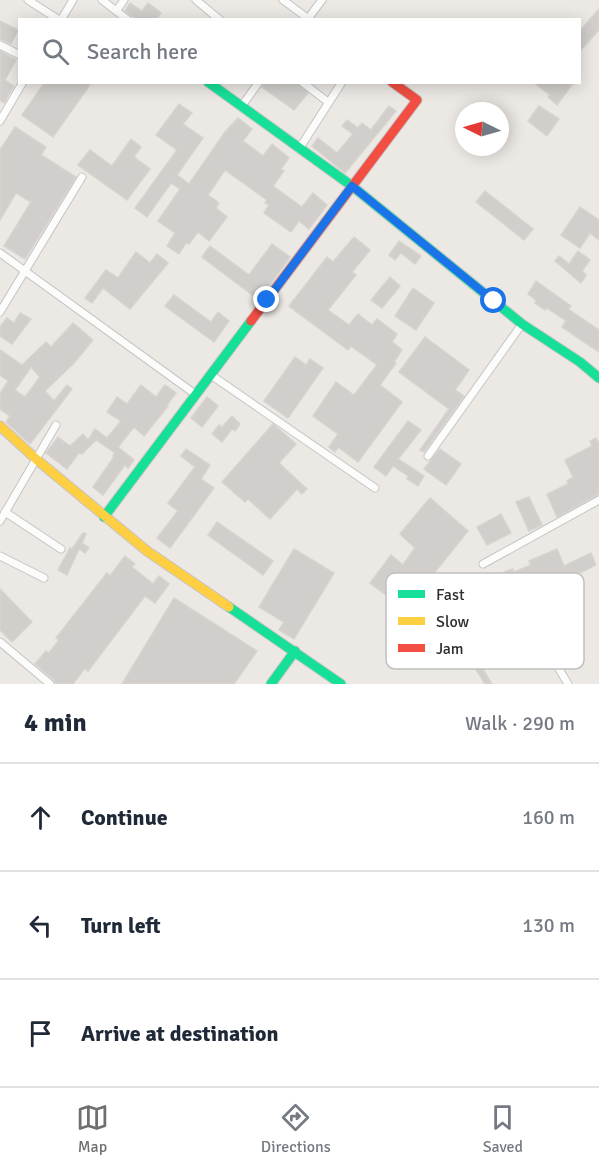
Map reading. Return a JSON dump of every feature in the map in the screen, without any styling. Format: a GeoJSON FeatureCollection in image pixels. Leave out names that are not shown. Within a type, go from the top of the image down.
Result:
{"type":"FeatureCollection","features":[{"type":"Feature","properties":{"kind":"street"},"geometry":{"type":"LineString","coordinates":[[28,0],[57,18]]}},
{"type":"Feature","properties":{"kind":"street"},"geometry":{"type":"LineString","coordinates":[[61,18],[73,0]]}},
{"type":"Feature","properties":{"kind":"street"},"geometry":{"type":"LineString","coordinates":[[102,0],[126,18]]}},
{"type":"Feature","properties":{"kind":"street"},"geometry":{"type":"LineString","coordinates":[[117,10],[124,0]]}},
{"type":"Feature","properties":{"kind":"street"},"geometry":{"type":"LineString","coordinates":[[196,0],[218,18]]}},
{"type":"Feature","properties":{"kind":"street"},"geometry":{"type":"LineString","coordinates":[[283,0],[307,18]]}},
{"type":"Feature","properties":{"kind":"street"},"geometry":{"type":"LineString","coordinates":[[309,18],[322,0]]}},
{"type":"Feature","properties":{"kind":"street"},"geometry":{"type":"LineString","coordinates":[[0,45],[18,54]]}},
{"type":"Feature","properties":{"kind":"street"},"geometry":{"type":"LineString","coordinates":[[0,122],[22,84]]}},
{"type":"Feature","properties":{"kind":"street"},"geometry":{"type":"LineString","coordinates":[[211,84],[352,186],[522,324],[580,362],[599,378]]}},
{"type":"Feature","properties":{"kind":"street"},"geometry":{"type":"LineString","coordinates":[[241,107],[258,84]]}},
{"type":"Feature","properties":{"kind":"street"},"geometry":{"type":"LineString","coordinates":[[305,84],[328,102]]}},
{"type":"Feature","properties":{"kind":"street"},"geometry":{"type":"LineString","coordinates":[[299,149],[341,84]]}},
{"type":"Feature","properties":{"kind":"street"},"geometry":{"type":"LineString","coordinates":[[104,517],[417,100],[395,84]]}},
{"type":"Feature","properties":{"kind":"street"},"geometry":{"type":"LineString","coordinates":[[0,106],[7,110]]}},
{"type":"Feature","properties":{"kind":"street"},"geometry":{"type":"LineString","coordinates":[[0,312],[82,177]]}},
{"type":"Feature","properties":{"kind":"street"},"geometry":{"type":"LineString","coordinates":[[0,253],[195,394]]}},
{"type":"Feature","properties":{"kind":"street"},"geometry":{"type":"LineString","coordinates":[[428,456],[522,324]]}},
{"type":"Feature","properties":{"kind":"street"},"geometry":{"type":"LineString","coordinates":[[211,375],[375,488]]}},
{"type":"Feature","properties":{"kind":"street"},"geometry":{"type":"LineString","coordinates":[[0,521],[56,425]]}},
{"type":"Feature","properties":{"kind":"street"},"geometry":{"type":"LineString","coordinates":[[0,426],[104,517],[147,551],[341,684]]}},
{"type":"Feature","properties":{"kind":"street"},"geometry":{"type":"LineString","coordinates":[[483,564],[599,501]]}},
{"type":"Feature","properties":{"kind":"street"},"geometry":{"type":"LineString","coordinates":[[5,512],[61,549]]}},
{"type":"Feature","properties":{"kind":"street"},"geometry":{"type":"LineString","coordinates":[[0,556],[44,578]]}},
{"type":"Feature","properties":{"kind":"street"},"geometry":{"type":"LineString","coordinates":[[0,642],[50,684]]}},
{"type":"Feature","properties":{"kind":"street"},"geometry":{"type":"LineString","coordinates":[[271,684],[295,651]]}},
{"type":"Feature","properties":{"kind":"street"},"geometry":{"type":"LineString","coordinates":[[559,669],[568,684]]}},
{"type":"Feature","properties":{"kind":"building"},"geometry":{"type":"Polygon","coordinates":[[[130,3],[142,11],[148,3],[161,13],[157,18],[135,18],[125,11],[130,3]]]}},
{"type":"Feature","properties":{"kind":"building"},"geometry":{"type":"Polygon","coordinates":[[[599,9],[599,30],[581,50],[581,30],[599,9]]]}},
{"type":"Feature","properties":{"kind":"building"},"geometry":{"type":"Polygon","coordinates":[[[0,21],[18,30],[11,44],[0,39],[0,21]]]}},
{"type":"Feature","properties":{"kind":"building"},"geometry":{"type":"Polygon","coordinates":[[[0,51],[16,60],[5,80],[14,86],[4,103],[0,100],[0,51]]]}},
{"type":"Feature","properties":{"kind":"building"},"geometry":{"type":"Polygon","coordinates":[[[44,84],[91,84],[53,137],[22,115],[44,84]]]}},
{"type":"Feature","properties":{"kind":"building"},"geometry":{"type":"Polygon","coordinates":[[[264,84],[299,84],[308,93],[294,110],[262,87],[264,84]]]}},
{"type":"Feature","properties":{"kind":"building"},"geometry":{"type":"Polygon","coordinates":[[[536,84],[573,84],[557,105],[548,97],[550,95],[536,84]]]}},
{"type":"Feature","properties":{"kind":"building"},"geometry":{"type":"Polygon","coordinates":[[[179,104],[192,113],[183,124],[203,138],[177,175],[189,184],[225,132],[238,118],[252,129],[243,141],[263,156],[272,144],[289,158],[281,169],[284,171],[273,186],[302,207],[313,193],[327,205],[309,229],[299,221],[291,232],[264,213],[269,205],[265,203],[267,200],[225,170],[208,195],[219,203],[216,208],[227,217],[209,241],[198,232],[189,244],[186,243],[179,254],[167,246],[175,233],[158,221],[180,189],[171,183],[147,217],[135,208],[177,150],[156,135],[179,104]]]}},
{"type":"Feature","properties":{"kind":"building"},"geometry":{"type":"Polygon","coordinates":[[[389,106],[396,111],[345,173],[312,146],[318,138],[337,153],[353,134],[342,126],[347,120],[358,128],[362,123],[371,130],[389,106]]]}},
{"type":"Feature","properties":{"kind":"building"},"geometry":{"type":"Polygon","coordinates":[[[539,106],[559,119],[547,136],[528,121],[539,106]]]}},
{"type":"Feature","properties":{"kind":"building"},"geometry":{"type":"Polygon","coordinates":[[[15,127],[46,147],[41,155],[76,177],[25,259],[4,246],[31,202],[16,193],[0,220],[0,150],[15,127]]]}},
{"type":"Feature","properties":{"kind":"building"},"geometry":{"type":"Polygon","coordinates":[[[131,139],[141,147],[134,157],[150,169],[127,200],[78,165],[90,150],[112,166],[131,139]]]}},
{"type":"Feature","properties":{"kind":"building"},"geometry":{"type":"Polygon","coordinates":[[[485,191],[533,229],[524,240],[476,202],[485,191]]]}},
{"type":"Feature","properties":{"kind":"building"},"geometry":{"type":"Polygon","coordinates":[[[580,207],[599,220],[599,240],[590,233],[580,248],[561,235],[580,207]]]}},
{"type":"Feature","properties":{"kind":"building"},"geometry":{"type":"Polygon","coordinates":[[[354,237],[370,250],[352,272],[356,275],[328,310],[349,325],[358,314],[372,325],[377,319],[397,334],[392,342],[402,350],[394,362],[396,363],[380,385],[402,402],[358,462],[338,447],[335,452],[329,447],[338,434],[313,416],[336,382],[354,395],[377,365],[351,346],[348,350],[289,306],[327,257],[333,262],[354,237]]]}},
{"type":"Feature","properties":{"kind":"building"},"geometry":{"type":"Polygon","coordinates":[[[399,241],[421,256],[415,264],[401,253],[395,260],[389,255],[399,241]]]}},
{"type":"Feature","properties":{"kind":"building"},"geometry":{"type":"Polygon","coordinates":[[[272,244],[290,257],[259,300],[202,257],[210,246],[249,275],[272,244]]]}},
{"type":"Feature","properties":{"kind":"building"},"geometry":{"type":"Polygon","coordinates":[[[578,251],[590,260],[582,271],[586,275],[581,283],[555,261],[559,256],[569,264],[578,251]]]}},
{"type":"Feature","properties":{"kind":"building"},"geometry":{"type":"Polygon","coordinates":[[[136,252],[150,263],[157,254],[168,263],[130,309],[103,288],[92,303],[85,298],[106,270],[118,278],[136,252]]]}},
{"type":"Feature","properties":{"kind":"building"},"geometry":{"type":"Polygon","coordinates":[[[390,277],[400,286],[382,308],[371,300],[390,277]]]}},
{"type":"Feature","properties":{"kind":"building"},"geometry":{"type":"Polygon","coordinates":[[[536,281],[571,306],[568,309],[599,330],[599,352],[562,327],[566,321],[535,303],[536,300],[528,294],[536,281]]]}},
{"type":"Feature","properties":{"kind":"building"},"geometry":{"type":"Polygon","coordinates":[[[413,288],[434,303],[416,330],[395,316],[413,288]]]}},
{"type":"Feature","properties":{"kind":"building"},"geometry":{"type":"Polygon","coordinates":[[[174,295],[211,322],[218,312],[229,321],[214,342],[165,306],[174,295]]]}},
{"type":"Feature","properties":{"kind":"building"},"geometry":{"type":"Polygon","coordinates":[[[20,313],[31,319],[12,344],[0,336],[0,327],[7,318],[14,323],[20,313]]]}},
{"type":"Feature","properties":{"kind":"building"},"geometry":{"type":"Polygon","coordinates":[[[73,323],[93,340],[74,363],[45,391],[54,401],[67,385],[72,389],[30,444],[6,422],[10,416],[0,409],[0,394],[8,381],[0,375],[0,350],[22,365],[46,342],[51,347],[73,323]],[[31,367],[15,390],[25,397],[40,377],[31,367]]]}},
{"type":"Feature","properties":{"kind":"building"},"geometry":{"type":"Polygon","coordinates":[[[425,337],[469,370],[455,390],[464,396],[424,452],[420,450],[449,409],[399,372],[425,337]]]}},
{"type":"Feature","properties":{"kind":"building"},"geometry":{"type":"Polygon","coordinates":[[[295,357],[306,365],[310,359],[323,368],[288,418],[264,401],[295,357]]]}},
{"type":"Feature","properties":{"kind":"building"},"geometry":{"type":"Polygon","coordinates":[[[141,385],[156,397],[165,385],[176,393],[144,436],[134,427],[118,447],[134,460],[128,468],[125,465],[103,495],[93,487],[115,453],[96,440],[82,454],[79,453],[67,469],[46,453],[58,437],[70,446],[83,434],[88,440],[95,429],[107,438],[121,421],[107,412],[117,397],[127,404],[141,385]]]}},
{"type":"Feature","properties":{"kind":"building"},"geometry":{"type":"Polygon","coordinates":[[[207,397],[218,406],[202,427],[191,418],[207,397]]]}},
{"type":"Feature","properties":{"kind":"building"},"geometry":{"type":"Polygon","coordinates":[[[232,416],[240,424],[235,431],[232,429],[222,442],[212,434],[219,425],[222,427],[232,416]]]}},
{"type":"Feature","properties":{"kind":"building"},"geometry":{"type":"Polygon","coordinates":[[[408,421],[421,430],[398,459],[424,476],[418,486],[393,466],[386,476],[374,467],[408,421]]]}},
{"type":"Feature","properties":{"kind":"building"},"geometry":{"type":"Polygon","coordinates":[[[273,424],[296,444],[279,463],[307,489],[302,494],[297,489],[270,519],[248,499],[245,502],[222,482],[273,424]]]}},
{"type":"Feature","properties":{"kind":"building"},"geometry":{"type":"Polygon","coordinates":[[[596,438],[599,444],[599,494],[557,517],[547,494],[568,484],[567,481],[573,477],[565,460],[592,446],[590,441],[596,438]]]}},
{"type":"Feature","properties":{"kind":"building"},"geometry":{"type":"Polygon","coordinates":[[[186,449],[210,465],[201,479],[214,488],[170,548],[157,538],[178,511],[168,503],[195,467],[181,456],[186,449]]]}},
{"type":"Feature","properties":{"kind":"building"},"geometry":{"type":"Polygon","coordinates":[[[440,449],[461,464],[446,485],[424,469],[440,449]]]}},
{"type":"Feature","properties":{"kind":"building"},"geometry":{"type":"Polygon","coordinates":[[[529,497],[542,525],[529,531],[516,502],[529,497]]]}},
{"type":"Feature","properties":{"kind":"building"},"geometry":{"type":"Polygon","coordinates":[[[430,498],[468,531],[434,573],[386,573],[386,595],[370,583],[391,555],[403,565],[415,548],[400,534],[430,498]]]}},
{"type":"Feature","properties":{"kind":"building"},"geometry":{"type":"Polygon","coordinates":[[[501,514],[511,533],[487,545],[477,527],[501,514]]]}},
{"type":"Feature","properties":{"kind":"building"},"geometry":{"type":"Polygon","coordinates":[[[217,522],[273,561],[263,575],[208,535],[217,522]]]}},
{"type":"Feature","properties":{"kind":"building"},"geometry":{"type":"Polygon","coordinates":[[[83,533],[86,534],[82,543],[89,548],[85,553],[79,549],[67,575],[58,570],[70,548],[72,549],[83,533]]]}},
{"type":"Feature","properties":{"kind":"building"},"geometry":{"type":"Polygon","coordinates":[[[294,549],[334,573],[294,639],[279,630],[284,622],[259,607],[294,549]]]}},
{"type":"Feature","properties":{"kind":"building"},"geometry":{"type":"Polygon","coordinates":[[[557,549],[564,566],[591,553],[596,565],[580,573],[504,573],[513,569],[514,572],[531,565],[529,561],[557,549]]]}},
{"type":"Feature","properties":{"kind":"building"},"geometry":{"type":"Polygon","coordinates":[[[125,556],[135,564],[132,567],[153,584],[159,576],[169,584],[155,603],[145,596],[88,671],[85,668],[73,684],[56,684],[35,664],[46,651],[49,653],[59,640],[56,638],[107,573],[110,576],[125,556]]]}},
{"type":"Feature","properties":{"kind":"building"},"geometry":{"type":"Polygon","coordinates":[[[0,589],[32,622],[12,642],[0,630],[0,589]]]}},
{"type":"Feature","properties":{"kind":"building"},"geometry":{"type":"Polygon","coordinates":[[[174,598],[257,651],[234,684],[122,684],[174,598]]]}},
{"type":"Feature","properties":{"kind":"building"},"geometry":{"type":"Polygon","coordinates":[[[476,669],[483,669],[492,684],[485,684],[476,669]]]}},
{"type":"Feature","properties":{"kind":"traffic: fast"},"geometry":{"type":"LineString","coordinates":[[211,84],[352,186],[522,324],[580,362],[599,378]]}},
{"type":"Feature","properties":{"kind":"traffic: fast"},"geometry":{"type":"LineString","coordinates":[[104,517],[251,321]]}},
{"type":"Feature","properties":{"kind":"traffic: fast"},"geometry":{"type":"LineString","coordinates":[[229,607],[341,684]]}},
{"type":"Feature","properties":{"kind":"traffic: fast"},"geometry":{"type":"LineString","coordinates":[[271,684],[295,651]]}},
{"type":"Feature","properties":{"kind":"traffic: slow"},"geometry":{"type":"LineString","coordinates":[[0,426],[36,459],[147,551],[229,607]]}},
{"type":"Feature","properties":{"kind":"traffic: jam"},"geometry":{"type":"LineString","coordinates":[[251,321],[417,100],[395,84]]}},
{"type":"Feature","properties":{"kind":"route"},"geometry":{"type":"LineString","coordinates":[[267,300],[352,186],[494,301]]}}]}
